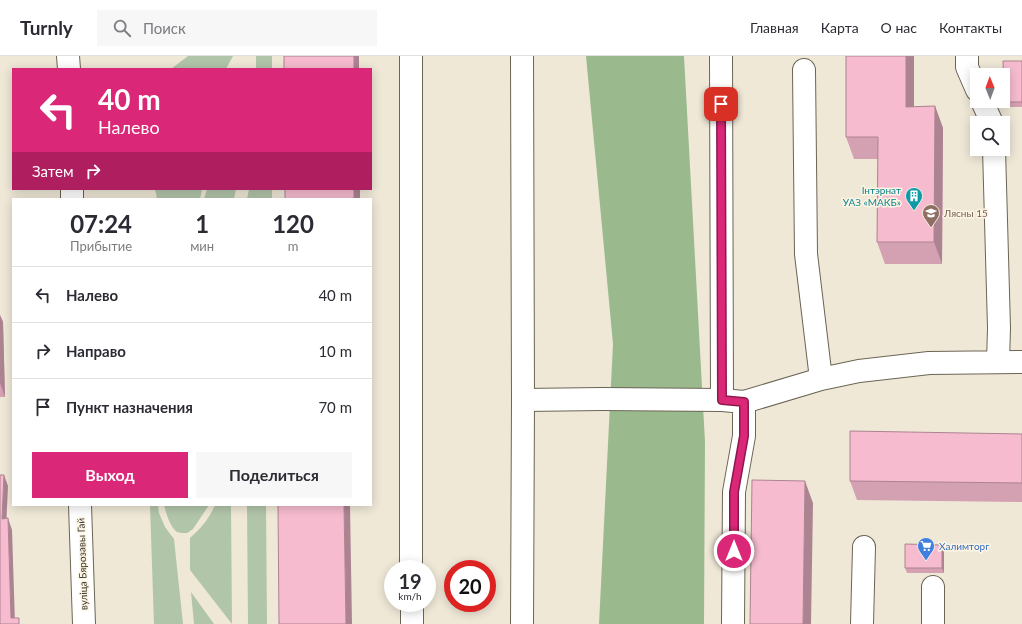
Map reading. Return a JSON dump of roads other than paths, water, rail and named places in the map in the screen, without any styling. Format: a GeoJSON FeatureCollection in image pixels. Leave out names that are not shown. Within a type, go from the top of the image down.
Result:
{"type":"FeatureCollection","features":[{"type":"Feature","properties":{"kind":"street"},"geometry":{"type":"LineString","coordinates":[[68,56],[69,68]]}},
{"type":"Feature","properties":{"kind":"street"},"geometry":{"type":"LineString","coordinates":[[411,560],[412,56]]}},
{"type":"Feature","properties":{"kind":"street"},"geometry":{"type":"LineString","coordinates":[[522,56],[522,624]]}},
{"type":"Feature","properties":{"kind":"street"},"geometry":{"type":"LineString","coordinates":[[721,56],[722,400]]}},
{"type":"Feature","properties":{"kind":"street"},"geometry":{"type":"LineString","coordinates":[[967,56],[967,67],[970,74]]}},
{"type":"Feature","properties":{"kind":"street"},"geometry":{"type":"LineString","coordinates":[[804,70],[806,254],[821,379]]}},
{"type":"Feature","properties":{"kind":"street"},"geometry":{"type":"LineString","coordinates":[[994,156],[999,328],[998,362]]}},
{"type":"Feature","properties":{"kind":"street"},"geometry":{"type":"LineString","coordinates":[[523,400],[722,400],[744,402],[821,379],[859,371],[930,363],[1022,362]]}},
{"type":"Feature","properties":{"kind":"street"},"geometry":{"type":"LineString","coordinates":[[733,624],[734,492],[744,436],[744,402]]}},
{"type":"Feature","properties":{"kind":"street","name":"вуліца Бярозавы Гай"},"geometry":{"type":"LineString","coordinates":[[80,506],[84,624]]}},
{"type":"Feature","properties":{"kind":"street"},"geometry":{"type":"LineString","coordinates":[[862,624],[864,547]]}},
{"type":"Feature","properties":{"kind":"street"},"geometry":{"type":"LineString","coordinates":[[933,587],[933,624]]}},
{"type":"Feature","properties":{"kind":"street"},"geometry":{"type":"LineString","coordinates":[[412,612],[412,624]]}},
{"type":"Feature","properties":{"kind":"place","name":"Інтэрнат УАЗ «МАКБ»"},"geometry":{"type":"Point","coordinates":[914,211]}},
{"type":"Feature","properties":{"kind":"place","name":"Лясны 15"},"geometry":{"type":"Point","coordinates":[931,228]}},
{"type":"Feature","properties":{"kind":"place","name":"Халимторг"},"geometry":{"type":"Point","coordinates":[926,561]}}]}
